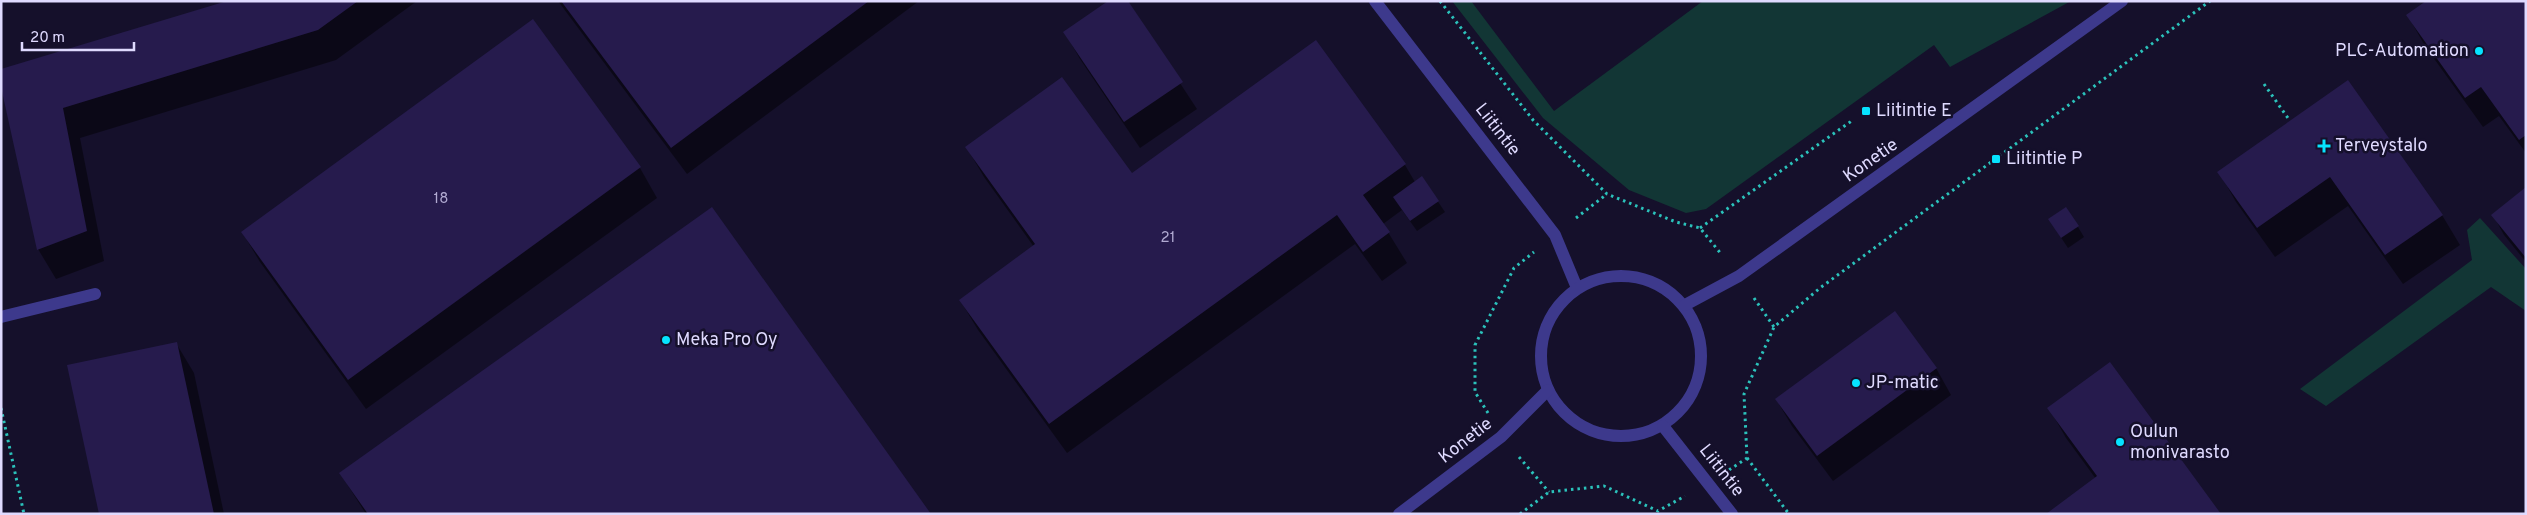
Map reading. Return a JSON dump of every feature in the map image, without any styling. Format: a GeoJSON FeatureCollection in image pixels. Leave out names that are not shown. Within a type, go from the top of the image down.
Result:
{"type":"FeatureCollection","features":[{"type":"Feature","properties":{"kind":"street","name":"Liitintie"},"geometry":{"type":"LineString","coordinates":[[1375,1],[1555,235],[1577,288]]}},
{"type":"Feature","properties":{"kind":"street","name":"Konetie"},"geometry":{"type":"LineString","coordinates":[[1684,305],[1740,276],[2122,1]]}},
{"type":"Feature","properties":{"kind":"street"},"geometry":{"type":"LineString","coordinates":[[1632,275],[1664,286],[1684,305],[1698,329],[1702,356],[1698,383],[1684,407],[1663,426],[1628,436],[1600,434],[1564,413],[1548,390],[1543,376],[1540,348],[1544,332],[1556,307],[1577,288],[1604,276],[1632,275]]}},
{"type":"Feature","properties":{"kind":"street"},"geometry":{"type":"LineString","coordinates":[[1,318],[94,294]]}},
{"type":"Feature","properties":{"kind":"street","name":"Konetie"},"geometry":{"type":"LineString","coordinates":[[1399,514],[1502,437],[1548,390]]}},
{"type":"Feature","properties":{"kind":"street","name":"Liitintie"},"geometry":{"type":"LineString","coordinates":[[1663,426],[1732,514]]}},
{"type":"Feature","properties":{"kind":"path"},"geometry":{"type":"LineString","coordinates":[[1440,1],[1533,120],[1607,194],[1676,222],[1700,228],[1740,276],[1774,326]]}},
{"type":"Feature","properties":{"kind":"path"},"geometry":{"type":"LineString","coordinates":[[1789,514],[1747,458],[1744,394],[1774,326],[1820,288],[2210,1]]}},
{"type":"Feature","properties":{"kind":"path"},"geometry":{"type":"LineString","coordinates":[[2264,84],[2290,121]]}},
{"type":"Feature","properties":{"kind":"path"},"geometry":{"type":"LineString","coordinates":[[1700,228],[1853,120]]}},
{"type":"Feature","properties":{"kind":"path"},"geometry":{"type":"LineString","coordinates":[[1550,492],[1502,437],[1475,392],[1475,345],[1514,268],[1607,194]]}},
{"type":"Feature","properties":{"kind":"path"},"geometry":{"type":"LineString","coordinates":[[1,408],[24,514]]}},
{"type":"Feature","properties":{"kind":"path"},"geometry":{"type":"LineString","coordinates":[[1520,514],[1550,492],[1604,486],[1659,513],[1747,458]]}},
{"type":"Feature","properties":{"kind":"green space"},"geometry":{"type":"Polygon","coordinates":[[[1452,1],[1471,1],[1554,111],[1703,1],[2071,1],[1950,67],[1934,45],[1706,209],[1686,213],[1629,190],[1543,118],[1452,1]]]}},
{"type":"Feature","properties":{"kind":"green space"},"geometry":{"type":"Polygon","coordinates":[[[2480,218],[2526,269],[2526,311],[2491,287],[2326,406],[2300,389],[2472,260],[2467,230],[2480,218]]]}},
{"type":"Feature","properties":{"kind":"building"},"geometry":{"type":"Polygon","coordinates":[[[227,1],[358,1],[318,30],[63,108],[87,231],[37,250],[1,87],[1,69],[227,1]]]}},
{"type":"Feature","properties":{"kind":"building"},"geometry":{"type":"Polygon","coordinates":[[[561,1],[869,1],[671,148],[561,1]]]}},
{"type":"Feature","properties":{"kind":"building"},"geometry":{"type":"Polygon","coordinates":[[[1108,1],[1128,1],[1183,82],[1124,122],[1063,32],[1108,1]]]}},
{"type":"Feature","properties":{"kind":"building","name":"PLC-Automation"},"geometry":{"type":"Polygon","coordinates":[[[2426,1],[2526,1],[2526,135],[2519,140],[2481,87],[2465,98],[2406,15],[2426,1]]]}},
{"type":"Feature","properties":{"kind":"building"},"geometry":{"type":"Polygon","coordinates":[[[533,19],[641,167],[348,380],[241,232],[533,19]]]}},
{"type":"Feature","properties":{"kind":"building"},"geometry":{"type":"Polygon","coordinates":[[[1316,40],[1406,164],[1363,195],[1390,232],[1363,252],[1337,215],[1049,424],[959,300],[1035,244],[965,147],[1062,77],[1132,173],[1316,40]]]}},
{"type":"Feature","properties":{"kind":"building","name":"Terveystalo"},"geometry":{"type":"Polygon","coordinates":[[[2348,80],[2443,215],[2385,255],[2330,177],[2257,228],[2217,172],[2348,80]]]}},
{"type":"Feature","properties":{"kind":"building"},"geometry":{"type":"Polygon","coordinates":[[[1422,176],[1439,201],[1410,221],[1393,197],[1422,176]]]}},
{"type":"Feature","properties":{"kind":"building"},"geometry":{"type":"Polygon","coordinates":[[[2526,187],[2526,258],[2491,215],[2526,187]]]}},
{"type":"Feature","properties":{"kind":"building","name":"Meka Pro Oy"},"geometry":{"type":"Polygon","coordinates":[[[712,207],[931,514],[368,514],[339,473],[712,207]]]}},
{"type":"Feature","properties":{"kind":"building"},"geometry":{"type":"Polygon","coordinates":[[[2066,207],[2079,226],[2061,238],[2048,219],[2066,207]]]}},
{"type":"Feature","properties":{"kind":"building","name":"JP-matic"},"geometry":{"type":"Polygon","coordinates":[[[1895,311],[1937,368],[1817,456],[1775,399],[1895,311]]]}},
{"type":"Feature","properties":{"kind":"building"},"geometry":{"type":"Polygon","coordinates":[[[177,342],[214,514],[99,514],[67,365],[177,342]]]}},
{"type":"Feature","properties":{"kind":"building","name":"Oulun monivarasto"},"geometry":{"type":"Polygon","coordinates":[[[2110,362],[2221,514],[2046,514],[2097,476],[2047,408],[2110,362]]]}},
{"type":"Feature","properties":{"kind":"place","name":"PLC-Automation"},"geometry":{"type":"Point","coordinates":[2479,51]}},
{"type":"Feature","properties":{"kind":"place","name":"Liitintie E"},"geometry":{"type":"Point","coordinates":[1866,111]}},
{"type":"Feature","properties":{"kind":"place","name":"Terveystalo"},"geometry":{"type":"Point","coordinates":[2324,146]}},
{"type":"Feature","properties":{"kind":"place","name":"Liitintie P"},"geometry":{"type":"Point","coordinates":[1996,159]}},
{"type":"Feature","properties":{"kind":"place","name":"Meka Pro Oy"},"geometry":{"type":"Point","coordinates":[666,340]}},
{"type":"Feature","properties":{"kind":"place","name":"JP-matic"},"geometry":{"type":"Point","coordinates":[1856,383]}},
{"type":"Feature","properties":{"kind":"place","name":"Oulun monivarasto"},"geometry":{"type":"Point","coordinates":[2120,442]}}]}
